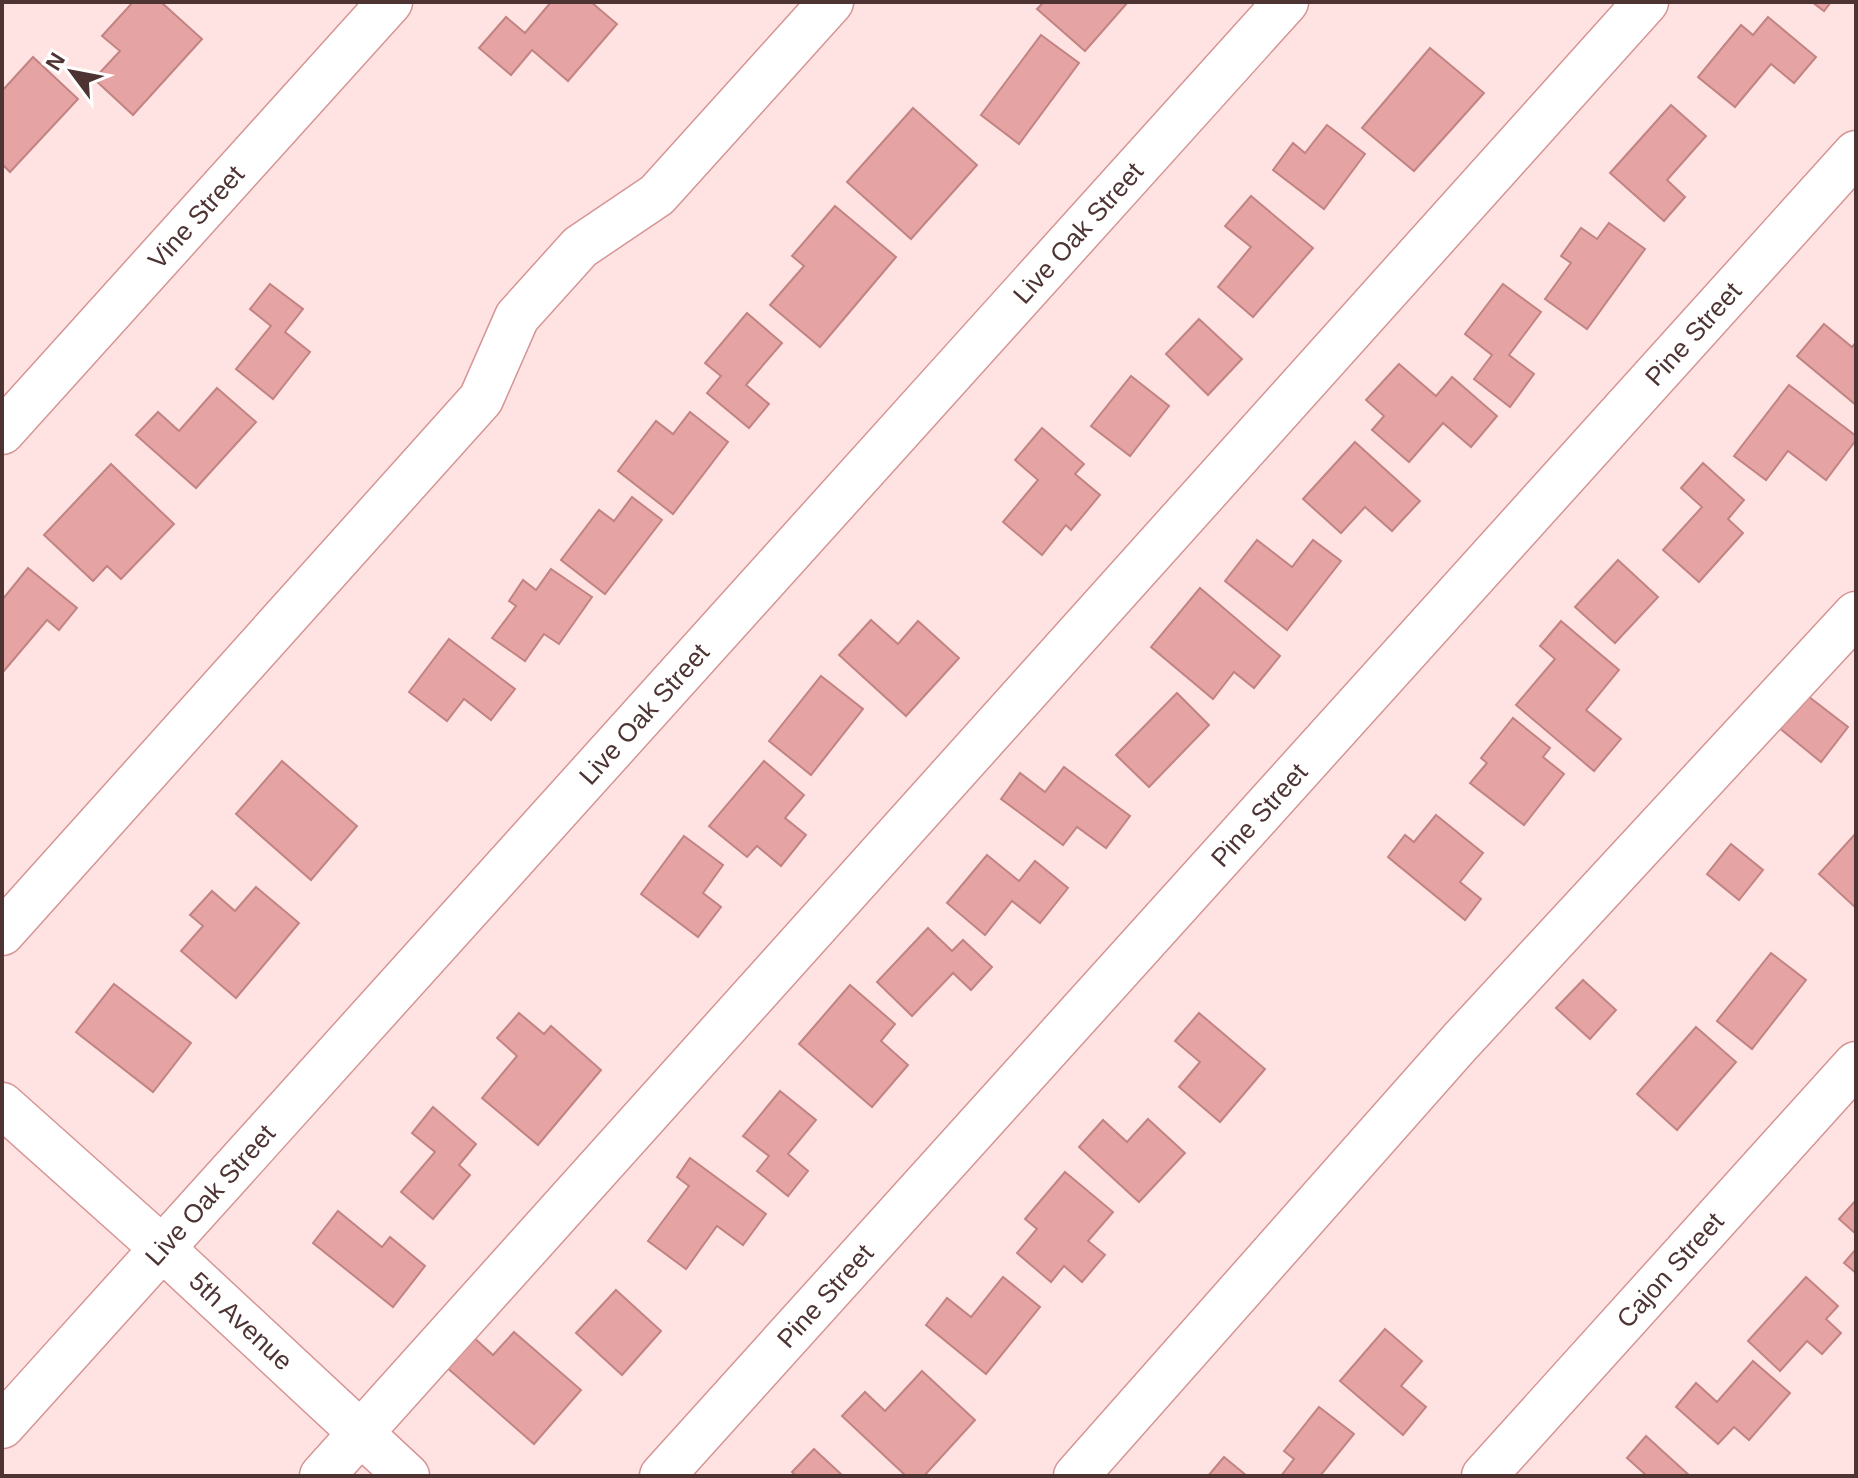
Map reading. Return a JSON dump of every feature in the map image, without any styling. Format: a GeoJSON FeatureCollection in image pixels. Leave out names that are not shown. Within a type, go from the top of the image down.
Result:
{"type":"FeatureCollection","features":[{"type":"Feature","properties":{"kind":"street","name":"Vine Street"},"geometry":{"type":"LineString","coordinates":[[2,432],[390,2]]}},
{"type":"Feature","properties":{"kind":"street"},"geometry":{"type":"LineString","coordinates":[[2,933],[481,399],[517,317],[580,247],[657,195],[831,2]]}},
{"type":"Feature","properties":{"kind":"street","name":"Live Oak Street"},"geometry":{"type":"LineString","coordinates":[[2,1426],[1286,2]]}},
{"type":"Feature","properties":{"kind":"street"},"geometry":{"type":"LineString","coordinates":[[322,1476],[1646,2]]}},
{"type":"Feature","properties":{"kind":"street","name":"Pine Street"},"geometry":{"type":"LineString","coordinates":[[662,1476],[1856,153]]}},
{"type":"Feature","properties":{"kind":"street"},"geometry":{"type":"LineString","coordinates":[[1076,1476],[1460,1042],[1856,614]]}},
{"type":"Feature","properties":{"kind":"street","name":"Cajon Street"},"geometry":{"type":"LineString","coordinates":[[1484,1476],[1856,1064]]}},
{"type":"Feature","properties":{"kind":"street","name":"5th Avenue"},"geometry":{"type":"LineString","coordinates":[[2,1105],[162,1248],[407,1476]]}},
{"type":"Feature","properties":{"kind":"building"},"geometry":{"type":"Polygon","coordinates":[[[133,2],[161,2],[202,39],[133,115],[94,79],[120,51],[102,36],[133,2]]]}},
{"type":"Feature","properties":{"kind":"building"},"geometry":{"type":"Polygon","coordinates":[[[551,2],[591,2],[617,24],[568,81],[532,50],[511,75],[479,48],[506,17],[525,33],[551,2]]]}},
{"type":"Feature","properties":{"kind":"building"},"geometry":{"type":"Polygon","coordinates":[[[1044,2],[1128,2],[1085,51],[1037,9],[1044,2]]]}},
{"type":"Feature","properties":{"kind":"building"},"geometry":{"type":"Polygon","coordinates":[[[1812,2],[1831,2],[1824,11],[1812,2]]]}},
{"type":"Feature","properties":{"kind":"building"},"geometry":{"type":"Polygon","coordinates":[[[1768,17],[1816,57],[1794,83],[1771,64],[1735,107],[1698,77],[1741,25],[1753,35],[1768,17]]]}},
{"type":"Feature","properties":{"kind":"building"},"geometry":{"type":"Polygon","coordinates":[[[1041,35],[1079,63],[1019,144],[981,115],[1041,35]]]}},
{"type":"Feature","properties":{"kind":"building"},"geometry":{"type":"Polygon","coordinates":[[[1430,48],[1484,93],[1414,171],[1362,128],[1430,48]]]}},
{"type":"Feature","properties":{"kind":"building"},"geometry":{"type":"Polygon","coordinates":[[[33,57],[78,99],[10,172],[2,164],[2,91],[33,57]]]}},
{"type":"Feature","properties":{"kind":"building"},"geometry":{"type":"Polygon","coordinates":[[[1671,105],[1706,136],[1667,180],[1685,197],[1664,221],[1610,173],[1671,105]]]}},
{"type":"Feature","properties":{"kind":"building"},"geometry":{"type":"Polygon","coordinates":[[[913,108],[977,165],[911,239],[847,182],[913,108]]]}},
{"type":"Feature","properties":{"kind":"building"},"geometry":{"type":"Polygon","coordinates":[[[1327,125],[1365,154],[1324,209],[1273,170],[1293,143],[1305,153],[1327,125]]]}},
{"type":"Feature","properties":{"kind":"building"},"geometry":{"type":"Polygon","coordinates":[[[1251,196],[1313,248],[1253,317],[1218,287],[1251,247],[1225,226],[1251,196]]]}},
{"type":"Feature","properties":{"kind":"building"},"geometry":{"type":"Polygon","coordinates":[[[835,206],[896,257],[820,347],[770,305],[804,266],[792,256],[835,206]]]}},
{"type":"Feature","properties":{"kind":"building"},"geometry":{"type":"Polygon","coordinates":[[[1609,223],[1645,249],[1587,329],[1545,299],[1571,263],[1561,256],[1581,228],[1597,239],[1609,223]]]}},
{"type":"Feature","properties":{"kind":"building"},"geometry":{"type":"Polygon","coordinates":[[[270,284],[303,309],[285,332],[310,352],[273,399],[236,369],[271,326],[250,309],[270,284]]]}},
{"type":"Feature","properties":{"kind":"building"},"geometry":{"type":"Polygon","coordinates":[[[1503,284],[1541,312],[1509,355],[1534,374],[1510,407],[1474,379],[1492,355],[1465,334],[1503,284]]]}},
{"type":"Feature","properties":{"kind":"building"},"geometry":{"type":"Polygon","coordinates":[[[747,313],[782,343],[746,385],[769,404],[749,428],[707,393],[721,376],[705,363],[747,313]]]}},
{"type":"Feature","properties":{"kind":"building"},"geometry":{"type":"Polygon","coordinates":[[[1199,319],[1242,359],[1208,395],[1166,354],[1199,319]]]}},
{"type":"Feature","properties":{"kind":"building"},"geometry":{"type":"Polygon","coordinates":[[[1824,324],[1852,347],[1856,342],[1856,405],[1797,356],[1824,324]]]}},
{"type":"Feature","properties":{"kind":"building"},"geometry":{"type":"Polygon","coordinates":[[[1399,364],[1436,396],[1452,377],[1497,416],[1471,447],[1443,423],[1409,462],[1372,430],[1384,416],[1366,400],[1399,364]]]}},
{"type":"Feature","properties":{"kind":"building"},"geometry":{"type":"Polygon","coordinates":[[[1131,376],[1169,406],[1130,456],[1091,426],[1131,376]]]}},
{"type":"Feature","properties":{"kind":"building"},"geometry":{"type":"Polygon","coordinates":[[[1789,385],[1856,436],[1826,480],[1788,451],[1766,480],[1734,456],[1789,385]]]}},
{"type":"Feature","properties":{"kind":"building"},"geometry":{"type":"Polygon","coordinates":[[[217,388],[256,422],[196,488],[136,435],[158,412],[179,431],[217,388]]]}},
{"type":"Feature","properties":{"kind":"building"},"geometry":{"type":"Polygon","coordinates":[[[690,412],[728,442],[673,514],[618,471],[656,421],[673,434],[690,412]]]}},
{"type":"Feature","properties":{"kind":"building"},"geometry":{"type":"Polygon","coordinates":[[[1042,428],[1084,464],[1075,474],[1100,495],[1071,530],[1066,525],[1042,555],[1003,522],[1038,480],[1015,460],[1042,428]]]}},
{"type":"Feature","properties":{"kind":"building"},"geometry":{"type":"Polygon","coordinates":[[[1355,442],[1420,501],[1392,531],[1365,507],[1341,533],[1303,499],[1355,442]]]}},
{"type":"Feature","properties":{"kind":"building"},"geometry":{"type":"Polygon","coordinates":[[[1703,463],[1744,500],[1728,519],[1743,533],[1699,582],[1663,550],[1702,507],[1681,488],[1703,463]]]}},
{"type":"Feature","properties":{"kind":"building"},"geometry":{"type":"Polygon","coordinates":[[[111,464],[174,524],[121,579],[107,566],[93,581],[44,535],[111,464]]]}},
{"type":"Feature","properties":{"kind":"building"},"geometry":{"type":"Polygon","coordinates":[[[632,497],[662,520],[605,594],[561,560],[599,510],[614,521],[632,497]]]}},
{"type":"Feature","properties":{"kind":"building"},"geometry":{"type":"Polygon","coordinates":[[[1257,540],[1292,567],[1313,540],[1341,561],[1287,630],[1225,581],[1257,540]]]}},
{"type":"Feature","properties":{"kind":"building"},"geometry":{"type":"Polygon","coordinates":[[[1618,560],[1658,597],[1615,643],[1575,607],[1618,560]]]}},
{"type":"Feature","properties":{"kind":"building"},"geometry":{"type":"Polygon","coordinates":[[[28,568],[77,608],[59,630],[47,620],[3,672],[2,600],[28,568]]]}},
{"type":"Feature","properties":{"kind":"building"},"geometry":{"type":"Polygon","coordinates":[[[551,569],[592,597],[559,644],[544,634],[525,661],[492,638],[516,606],[509,601],[523,580],[536,590],[551,569]]]}},
{"type":"Feature","properties":{"kind":"building"},"geometry":{"type":"Polygon","coordinates":[[[1200,588],[1280,656],[1254,688],[1234,672],[1213,699],[1151,647],[1200,588]]]}},
{"type":"Feature","properties":{"kind":"building"},"geometry":{"type":"Polygon","coordinates":[[[871,620],[898,644],[918,621],[959,658],[906,716],[839,655],[871,620]]]}},
{"type":"Feature","properties":{"kind":"building"},"geometry":{"type":"Polygon","coordinates":[[[1561,621],[1619,670],[1586,710],[1621,739],[1594,771],[1516,705],[1555,659],[1540,646],[1561,621]]]}},
{"type":"Feature","properties":{"kind":"building"},"geometry":{"type":"Polygon","coordinates":[[[449,639],[515,689],[491,720],[464,699],[447,721],[409,692],[449,639]]]}},
{"type":"Feature","properties":{"kind":"building"},"geometry":{"type":"Polygon","coordinates":[[[821,676],[863,709],[811,775],[769,741],[821,676]]]}},
{"type":"Feature","properties":{"kind":"building"},"geometry":{"type":"Polygon","coordinates":[[[1177,693],[1209,725],[1149,787],[1116,755],[1177,693]]]}},
{"type":"Feature","properties":{"kind":"building"},"geometry":{"type":"Polygon","coordinates":[[[1804,693],[1848,727],[1821,762],[1778,727],[1804,693]]]}},
{"type":"Feature","properties":{"kind":"building"},"geometry":{"type":"Polygon","coordinates":[[[1513,718],[1550,748],[1543,757],[1564,774],[1524,825],[1470,783],[1487,763],[1481,758],[1513,718]]]}},
{"type":"Feature","properties":{"kind":"building"},"geometry":{"type":"Polygon","coordinates":[[[282,761],[357,826],[311,880],[236,814],[282,761]]]}},
{"type":"Feature","properties":{"kind":"building"},"geometry":{"type":"Polygon","coordinates":[[[764,761],[804,795],[785,818],[806,835],[781,866],[757,846],[747,857],[709,826],[764,761]]]}},
{"type":"Feature","properties":{"kind":"building"},"geometry":{"type":"Polygon","coordinates":[[[1064,767],[1130,816],[1106,848],[1077,827],[1063,845],[1001,799],[1020,773],[1045,792],[1064,767]]]}},
{"type":"Feature","properties":{"kind":"building"},"geometry":{"type":"Polygon","coordinates":[[[1436,815],[1483,853],[1460,882],[1481,899],[1465,920],[1388,857],[1405,835],[1414,842],[1436,815]]]}},
{"type":"Feature","properties":{"kind":"building"},"geometry":{"type":"Polygon","coordinates":[[[1856,833],[1856,908],[1819,874],[1856,833]]]}},
{"type":"Feature","properties":{"kind":"building"},"geometry":{"type":"Polygon","coordinates":[[[684,836],[723,865],[703,893],[721,907],[698,937],[641,894],[684,836]]]}},
{"type":"Feature","properties":{"kind":"building"},"geometry":{"type":"Polygon","coordinates":[[[1731,844],[1763,870],[1739,900],[1707,874],[1731,844]]]}},
{"type":"Feature","properties":{"kind":"building"},"geometry":{"type":"Polygon","coordinates":[[[987,855],[1019,881],[1035,861],[1068,888],[1040,923],[1012,901],[985,935],[947,903],[987,855]]]}},
{"type":"Feature","properties":{"kind":"building"},"geometry":{"type":"Polygon","coordinates":[[[256,887],[299,923],[236,998],[181,951],[203,926],[190,915],[212,891],[235,911],[256,887]]]}},
{"type":"Feature","properties":{"kind":"building"},"geometry":{"type":"Polygon","coordinates":[[[928,928],[952,951],[963,940],[992,967],[971,990],[953,973],[912,1016],[877,982],[928,928]]]}},
{"type":"Feature","properties":{"kind":"building"},"geometry":{"type":"Polygon","coordinates":[[[1771,953],[1806,980],[1752,1049],[1717,1021],[1771,953]]]}},
{"type":"Feature","properties":{"kind":"building"},"geometry":{"type":"Polygon","coordinates":[[[1583,980],[1616,1010],[1590,1039],[1556,1008],[1583,980]]]}},
{"type":"Feature","properties":{"kind":"building"},"geometry":{"type":"Polygon","coordinates":[[[114,984],[191,1043],[153,1092],[76,1032],[114,984]]]}},
{"type":"Feature","properties":{"kind":"building"},"geometry":{"type":"Polygon","coordinates":[[[850,985],[895,1024],[881,1041],[908,1065],[872,1107],[799,1044],[850,985]]]}},
{"type":"Feature","properties":{"kind":"building"},"geometry":{"type":"Polygon","coordinates":[[[519,1013],[544,1034],[551,1026],[601,1070],[538,1145],[482,1098],[517,1056],[497,1038],[519,1013]]]}},
{"type":"Feature","properties":{"kind":"building"},"geometry":{"type":"Polygon","coordinates":[[[1199,1013],[1265,1069],[1220,1122],[1179,1087],[1200,1062],[1175,1041],[1199,1013]]]}},
{"type":"Feature","properties":{"kind":"building"},"geometry":{"type":"Polygon","coordinates":[[[1696,1027],[1736,1062],[1677,1130],[1637,1094],[1696,1027]]]}},
{"type":"Feature","properties":{"kind":"building"},"geometry":{"type":"Polygon","coordinates":[[[780,1091],[816,1120],[788,1154],[808,1171],[788,1196],[757,1171],[769,1156],[743,1136],[780,1091]]]}},
{"type":"Feature","properties":{"kind":"building"},"geometry":{"type":"Polygon","coordinates":[[[433,1107],[476,1144],[459,1165],[470,1175],[433,1219],[401,1192],[435,1152],[412,1133],[433,1107]]]}},
{"type":"Feature","properties":{"kind":"building"},"geometry":{"type":"Polygon","coordinates":[[[1148,1119],[1185,1153],[1139,1202],[1079,1147],[1103,1120],[1127,1142],[1148,1119]]]}},
{"type":"Feature","properties":{"kind":"building"},"geometry":{"type":"Polygon","coordinates":[[[690,1158],[766,1214],[743,1245],[717,1226],[686,1269],[648,1241],[689,1186],[677,1177],[690,1158]]]}},
{"type":"Feature","properties":{"kind":"building"},"geometry":{"type":"Polygon","coordinates":[[[1065,1172],[1113,1212],[1088,1241],[1105,1255],[1082,1282],[1064,1266],[1051,1282],[1017,1253],[1037,1229],[1025,1219],[1065,1172]]]}},
{"type":"Feature","properties":{"kind":"building"},"geometry":{"type":"Polygon","coordinates":[[[1856,1200],[1856,1234],[1839,1219],[1856,1200]]]}},
{"type":"Feature","properties":{"kind":"building"},"geometry":{"type":"Polygon","coordinates":[[[338,1211],[382,1247],[390,1237],[425,1266],[393,1307],[313,1243],[338,1211]]]}},
{"type":"Feature","properties":{"kind":"building"},"geometry":{"type":"Polygon","coordinates":[[[1856,1249],[1856,1273],[1844,1263],[1856,1249]]]}},
{"type":"Feature","properties":{"kind":"building"},"geometry":{"type":"Polygon","coordinates":[[[1003,1277],[1040,1307],[986,1374],[926,1325],[947,1298],[971,1317],[1003,1277]]]}},
{"type":"Feature","properties":{"kind":"building"},"geometry":{"type":"Polygon","coordinates":[[[1806,1277],[1838,1306],[1826,1319],[1841,1333],[1822,1354],[1807,1341],[1780,1371],[1748,1341],[1806,1277]]]}},
{"type":"Feature","properties":{"kind":"building"},"geometry":{"type":"Polygon","coordinates":[[[616,1290],[661,1331],[622,1375],[576,1333],[616,1290]]]}},
{"type":"Feature","properties":{"kind":"building"},"geometry":{"type":"Polygon","coordinates":[[[1385,1329],[1422,1361],[1401,1386],[1426,1407],[1403,1435],[1340,1381],[1385,1329]]]}},
{"type":"Feature","properties":{"kind":"building"},"geometry":{"type":"Polygon","coordinates":[[[514,1332],[581,1390],[534,1444],[445,1366],[472,1336],[493,1355],[514,1332]]]}},
{"type":"Feature","properties":{"kind":"building"},"geometry":{"type":"Polygon","coordinates":[[[1753,1361],[1790,1393],[1749,1440],[1734,1427],[1718,1444],[1676,1407],[1696,1383],[1717,1402],[1753,1361]]]}},
{"type":"Feature","properties":{"kind":"building"},"geometry":{"type":"Polygon","coordinates":[[[922,1371],[975,1420],[924,1476],[906,1476],[842,1416],[865,1392],[885,1411],[922,1371]]]}},
{"type":"Feature","properties":{"kind":"building"},"geometry":{"type":"Polygon","coordinates":[[[1319,1407],[1354,1434],[1320,1476],[1281,1476],[1294,1459],[1284,1451],[1319,1407]]]}},
{"type":"Feature","properties":{"kind":"building"},"geometry":{"type":"Polygon","coordinates":[[[1646,1436],[1690,1476],[1647,1476],[1627,1458],[1646,1436]]]}},
{"type":"Feature","properties":{"kind":"building"},"geometry":{"type":"Polygon","coordinates":[[[814,1449],[843,1476],[796,1476],[792,1472],[814,1449]]]}},
{"type":"Feature","properties":{"kind":"building"},"geometry":{"type":"Polygon","coordinates":[[[1224,1457],[1247,1476],[1208,1476],[1224,1457]]]}}]}
